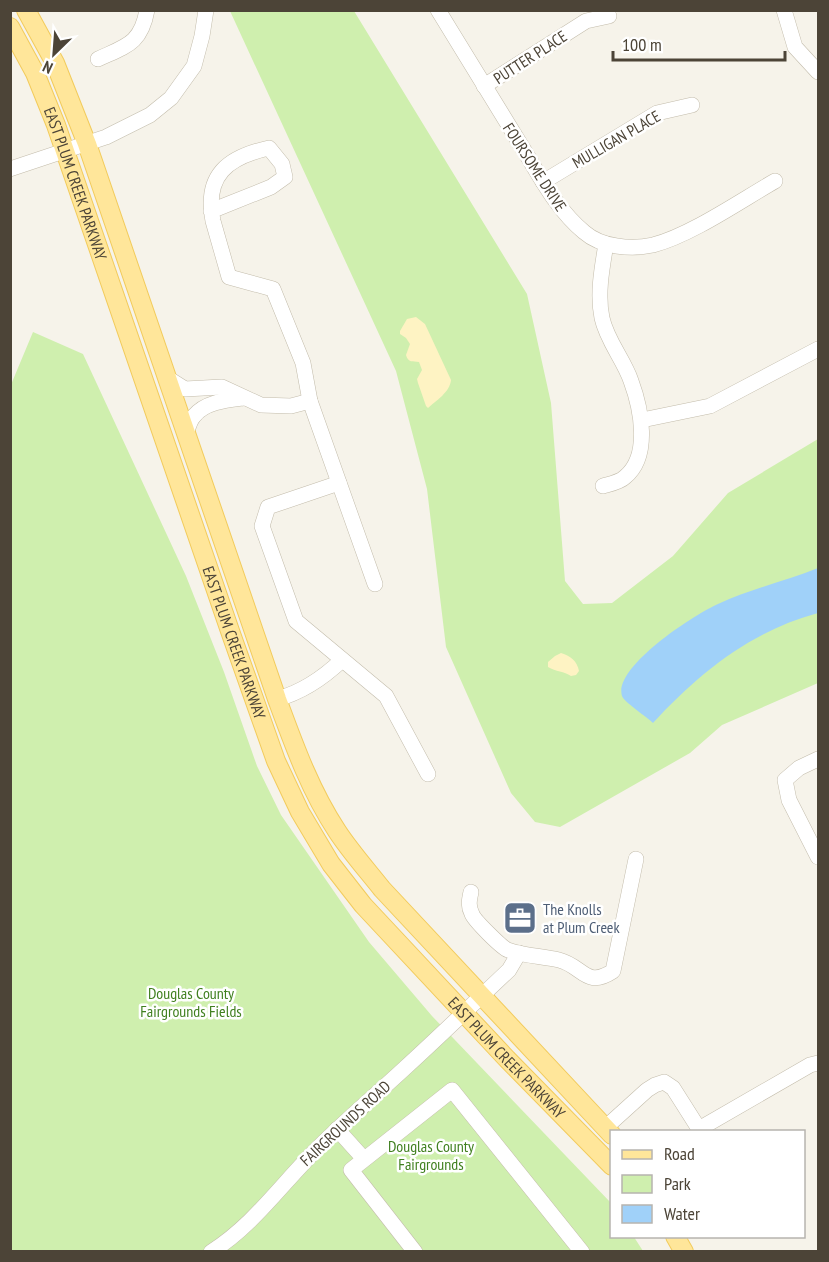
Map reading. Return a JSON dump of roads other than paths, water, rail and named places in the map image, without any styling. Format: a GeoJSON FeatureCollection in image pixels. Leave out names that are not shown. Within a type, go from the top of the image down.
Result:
{"type":"FeatureCollection","features":[{"type":"Feature","properties":{"kind":"main road","name":"EAST PLUM CREEK PARKWAY"},"geometry":{"type":"LineString","coordinates":[[26,10],[55,63],[87,144],[277,699],[308,779],[337,832],[382,889],[608,1131]]}},
{"type":"Feature","properties":{"kind":"main road","name":"EAST PLUM CREEK PARKWAY"},"geometry":{"type":"LineString","coordinates":[[10,27],[35,73],[66,152],[234,641],[276,761],[288,788],[319,844],[345,882],[395,941],[610,1164]]}},
{"type":"Feature","properties":{"kind":"main road"},"geometry":{"type":"LineString","coordinates":[[676,1238],[684,1251]]}},
{"type":"Feature","properties":{"kind":"street"},"geometry":{"type":"LineString","coordinates":[[98,59],[131,44],[144,29],[147,10]]}},
{"type":"Feature","properties":{"kind":"street"},"geometry":{"type":"LineString","coordinates":[[10,169],[66,152],[129,128],[150,116],[171,98],[194,66],[206,10]]}},
{"type":"Feature","properties":{"kind":"street","name":"FOURSOME DRIVE"},"geometry":{"type":"LineString","coordinates":[[438,10],[543,182],[566,215],[585,233],[606,244],[629,247],[652,245],[679,236],[775,181]]}},
{"type":"Feature","properties":{"kind":"street"},"geometry":{"type":"LineString","coordinates":[[784,10],[795,47],[819,72]]}},
{"type":"Feature","properties":{"kind":"street","name":"PUTTER PLACE"},"geometry":{"type":"LineString","coordinates":[[484,86],[586,21],[609,16]]}},
{"type":"Feature","properties":{"kind":"street","name":"MULLIGAN PLACE"},"geometry":{"type":"LineString","coordinates":[[543,182],[657,113],[692,105]]}},
{"type":"Feature","properties":{"kind":"street"},"geometry":{"type":"LineString","coordinates":[[211,211],[271,187],[285,177],[282,164],[269,148],[252,152],[226,165],[217,175],[212,189],[211,211],[229,277],[273,289],[303,363],[310,400],[375,584]]}},
{"type":"Feature","properties":{"kind":"street"},"geometry":{"type":"LineString","coordinates":[[603,486],[625,478],[639,458],[642,420],[631,380],[602,318],[600,284],[606,244]]}},
{"type":"Feature","properties":{"kind":"street"},"geometry":{"type":"LineString","coordinates":[[642,420],[710,406],[819,349]]}},
{"type":"Feature","properties":{"kind":"street"},"geometry":{"type":"LineString","coordinates":[[166,377],[185,389],[222,387],[261,405],[291,406],[310,400]]}},
{"type":"Feature","properties":{"kind":"street"},"geometry":{"type":"LineString","coordinates":[[186,434],[193,416],[207,406],[243,398]]}},
{"type":"Feature","properties":{"kind":"street"},"geometry":{"type":"LineString","coordinates":[[339,483],[268,507],[262,526],[296,621],[387,696],[428,774]]}},
{"type":"Feature","properties":{"kind":"street"},"geometry":{"type":"LineString","coordinates":[[277,699],[290,696],[321,679],[342,660]]}},
{"type":"Feature","properties":{"kind":"street"},"geometry":{"type":"LineString","coordinates":[[819,759],[799,768],[785,780],[789,800],[819,857]]}},
{"type":"Feature","properties":{"kind":"street"},"geometry":{"type":"LineString","coordinates":[[471,892],[468,902],[473,917],[505,949],[561,960],[593,979],[603,978],[613,971],[636,859]]}},
{"type":"Feature","properties":{"kind":"street","name":"FAIRGROUNDS ROAD"},"geometry":{"type":"LineString","coordinates":[[211,1251],[224,1244],[256,1215],[291,1175],[337,1129],[482,997],[509,970],[519,953]]}},
{"type":"Feature","properties":{"kind":"street"},"geometry":{"type":"LineString","coordinates":[[608,1131],[647,1090],[664,1082],[673,1088],[699,1129],[810,1065],[819,1063]]}},
{"type":"Feature","properties":{"kind":"street"},"geometry":{"type":"LineString","coordinates":[[414,1251],[351,1170],[452,1090],[582,1251]]}},
{"type":"Feature","properties":{"kind":"street"},"geometry":{"type":"LineString","coordinates":[[337,1129],[364,1159]]}},
{"type":"Feature","properties":{"kind":"water"},"geometry":{"type":"Polygon","coordinates":[[[818,568],[818,613],[770,631],[728,656],[689,687],[653,723],[622,696],[623,684],[630,671],[642,657],[675,630],[730,599],[818,568]]]}},
{"type":"Feature","properties":{"kind":"place","name":"The Knolls at Plum Creek"},"geometry":{"type":"Point","coordinates":[520,918]}},
{"type":"Feature","properties":{"kind":"park label","name":"Douglas County Fairgrounds Fields"},"geometry":{"type":"Point","coordinates":[191,1002]}},
{"type":"Feature","properties":{"kind":"park label","name":"Douglas County Fairgrounds"},"geometry":{"type":"Point","coordinates":[431,1155]}}]}
